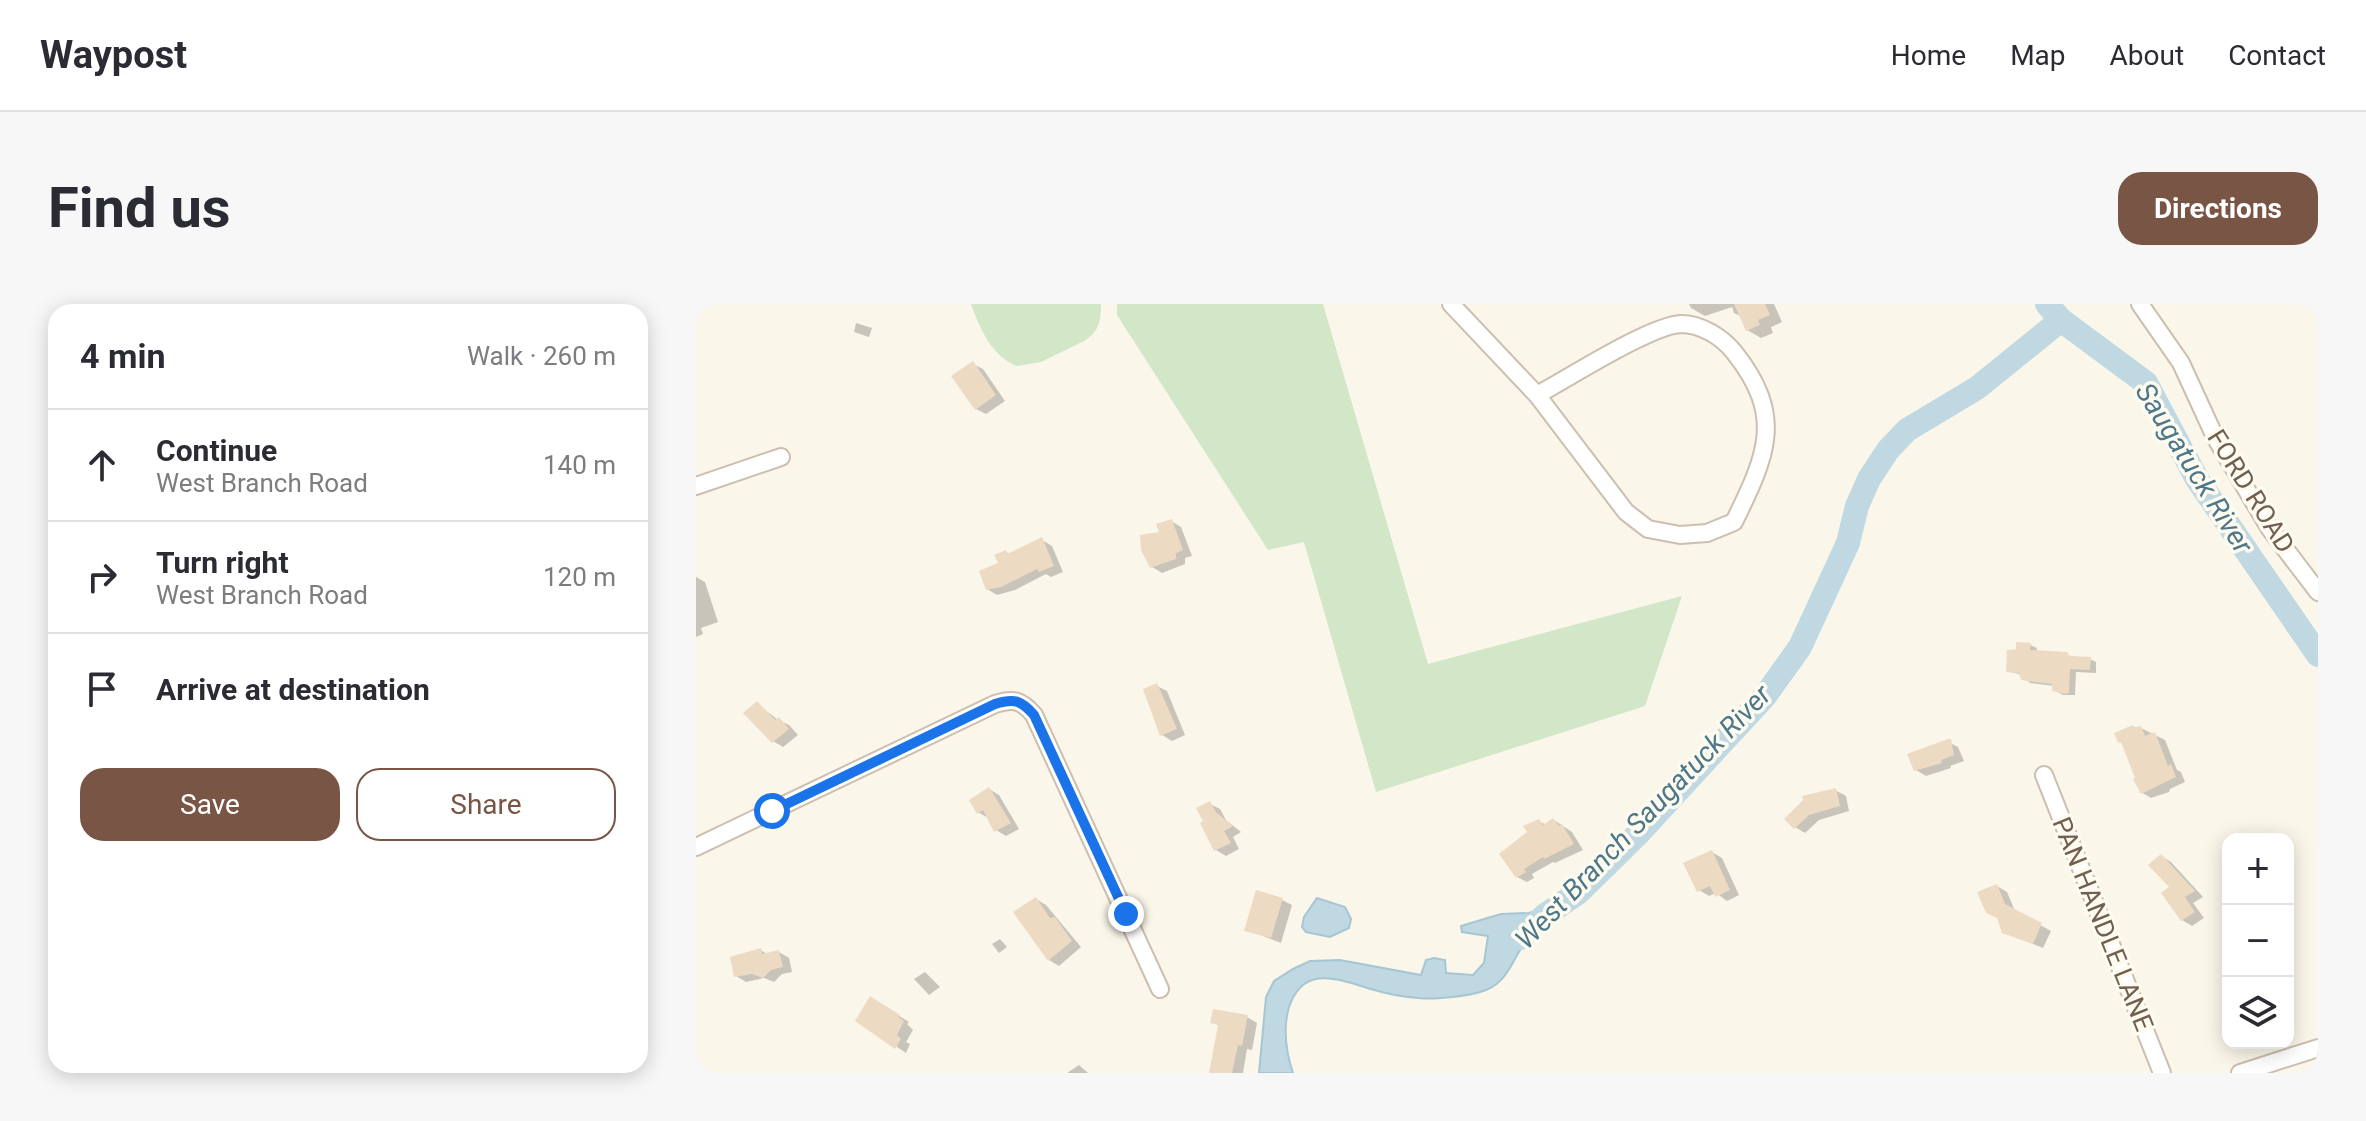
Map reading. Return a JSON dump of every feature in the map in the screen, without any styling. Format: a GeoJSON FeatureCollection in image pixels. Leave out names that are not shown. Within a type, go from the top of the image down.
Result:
{"type":"FeatureCollection","features":[{"type":"Feature","properties":{"kind":"street"},"geometry":{"type":"LineString","coordinates":[[1451,304],[1537,395],[1626,512],[1648,529],[1680,535],[1707,533],[1734,522],[1762,463],[1766,433],[1765,403],[1744,365],[1719,337],[1702,329],[1681,324],[1655,331],[1537,395]]}},
{"type":"Feature","properties":{"kind":"street","name":"FORD ROAD"},"geometry":{"type":"LineString","coordinates":[[2140,304],[2181,363],[2215,437],[2270,529],[2318,592]]}},
{"type":"Feature","properties":{"kind":"street"},"geometry":{"type":"LineString","coordinates":[[696,486],[781,457]]}},
{"type":"Feature","properties":{"kind":"street"},"geometry":{"type":"LineString","coordinates":[[696,847],[995,704],[1018,700],[1034,715],[1160,989]]}},
{"type":"Feature","properties":{"kind":"street","name":"PAN HANDLE LANE"},"geometry":{"type":"LineString","coordinates":[[2044,775],[2162,1073]]}},
{"type":"Feature","properties":{"kind":"street"},"geometry":{"type":"LineString","coordinates":[[2240,1073],[2318,1048]]}},
{"type":"Feature","properties":{"kind":"green space"},"geometry":{"type":"Polygon","coordinates":[[[971,304],[1101,304],[1101,310],[1100,321],[1089,338],[1041,362],[1017,366],[993,348],[971,304]]]}},
{"type":"Feature","properties":{"kind":"green space"},"geometry":{"type":"Polygon","coordinates":[[[1117,304],[1323,304],[1428,664],[1682,596],[1645,706],[1376,792],[1304,542],[1268,550],[1117,315],[1117,304]]]}},
{"type":"Feature","properties":{"kind":"water"},"geometry":{"type":"Polygon","coordinates":[[[1317,898],[1345,907],[1351,919],[1349,928],[1330,937],[1306,932],[1302,927],[1304,917],[1317,898]]]}},
{"type":"Feature","properties":{"kind":"water"},"geometry":{"type":"Polygon","coordinates":[[[1542,909],[1547,924],[1527,939],[1497,984],[1480,992],[1425,998],[1389,994],[1335,979],[1324,978],[1304,984],[1289,1007],[1286,1023],[1287,1048],[1293,1073],[1259,1073],[1266,997],[1274,981],[1293,969],[1310,961],[1340,960],[1421,975],[1426,960],[1434,958],[1445,960],[1446,973],[1473,975],[1484,963],[1488,936],[1462,932],[1461,926],[1501,914],[1542,909]]]}},
{"type":"Feature","properties":{"kind":"building"},"geometry":{"type":"Polygon","coordinates":[[[1734,304],[1765,304],[1770,315],[1758,320],[1760,325],[1746,331],[1734,304]]]}},
{"type":"Feature","properties":{"kind":"building"},"geometry":{"type":"Polygon","coordinates":[[[973,361],[996,395],[975,410],[951,376],[973,361]]]}},
{"type":"Feature","properties":{"kind":"building"},"geometry":{"type":"Polygon","coordinates":[[[1172,519],[1183,550],[1176,553],[1176,559],[1150,568],[1141,550],[1140,535],[1159,532],[1156,524],[1172,519]]]}},
{"type":"Feature","properties":{"kind":"building"},"geometry":{"type":"Polygon","coordinates":[[[1042,537],[1054,566],[1039,572],[1037,569],[1001,587],[986,590],[979,571],[998,563],[994,555],[1006,550],[1007,554],[1042,537]]]}},
{"type":"Feature","properties":{"kind":"building"},"geometry":{"type":"Polygon","coordinates":[[[2016,642],[2031,643],[2030,650],[2091,657],[2090,670],[2070,669],[2069,693],[2065,694],[2052,691],[2052,684],[2021,680],[2019,673],[2006,672],[2007,650],[2016,649],[2016,642]]]}},
{"type":"Feature","properties":{"kind":"building"},"geometry":{"type":"Polygon","coordinates":[[[1157,683],[1177,729],[1160,736],[1143,689],[1157,683]]]}},
{"type":"Feature","properties":{"kind":"building"},"geometry":{"type":"Polygon","coordinates":[[[757,701],[775,720],[779,717],[789,729],[772,743],[743,713],[757,701]]]}},
{"type":"Feature","properties":{"kind":"building"},"geometry":{"type":"Polygon","coordinates":[[[2133,725],[2134,728],[2141,726],[2145,736],[2155,732],[2168,766],[2171,764],[2176,777],[2141,794],[2121,742],[2118,743],[2114,733],[2133,725]]]}},
{"type":"Feature","properties":{"kind":"building"},"geometry":{"type":"Polygon","coordinates":[[[1951,739],[1954,755],[1941,760],[1942,763],[1914,771],[1907,754],[1951,739]]]}},
{"type":"Feature","properties":{"kind":"building"},"geometry":{"type":"Polygon","coordinates":[[[989,787],[1011,823],[994,832],[983,810],[977,814],[969,800],[989,787]]]}},
{"type":"Feature","properties":{"kind":"building"},"geometry":{"type":"Polygon","coordinates":[[[1836,788],[1840,806],[1809,815],[1794,829],[1784,819],[1803,800],[1802,796],[1836,788]]]}},
{"type":"Feature","properties":{"kind":"building"},"geometry":{"type":"Polygon","coordinates":[[[1210,801],[1216,812],[1233,826],[1224,831],[1231,843],[1214,851],[1196,808],[1210,801]]]}},
{"type":"Feature","properties":{"kind":"building"},"geometry":{"type":"Polygon","coordinates":[[[1553,818],[1559,826],[1562,824],[1574,844],[1543,857],[1516,878],[1499,854],[1527,832],[1523,826],[1539,819],[1543,825],[1553,818]]]}},
{"type":"Feature","properties":{"kind":"building"},"geometry":{"type":"Polygon","coordinates":[[[1712,850],[1730,890],[1715,897],[1710,886],[1697,892],[1683,863],[1712,850]]]}},
{"type":"Feature","properties":{"kind":"building"},"geometry":{"type":"Polygon","coordinates":[[[2161,854],[2195,891],[2185,897],[2195,912],[2181,921],[2161,893],[2169,887],[2148,865],[2161,854]]]}},
{"type":"Feature","properties":{"kind":"building"},"geometry":{"type":"Polygon","coordinates":[[[1997,884],[2005,904],[2042,923],[2033,944],[2002,933],[1997,918],[1986,913],[1977,892],[1997,884]]]}},
{"type":"Feature","properties":{"kind":"building"},"geometry":{"type":"Polygon","coordinates":[[[1256,890],[1283,898],[1271,938],[1244,931],[1256,890]]]}},
{"type":"Feature","properties":{"kind":"building"},"geometry":{"type":"Polygon","coordinates":[[[1036,897],[1050,918],[1055,917],[1072,941],[1048,961],[1013,912],[1036,897]]]}},
{"type":"Feature","properties":{"kind":"building"},"geometry":{"type":"Polygon","coordinates":[[[761,948],[762,954],[779,950],[783,967],[771,970],[763,978],[752,974],[734,977],[730,957],[761,948]]]}},
{"type":"Feature","properties":{"kind":"building"},"geometry":{"type":"Polygon","coordinates":[[[870,996],[900,1015],[898,1017],[904,1021],[897,1035],[901,1039],[895,1049],[855,1021],[870,996]]]}},
{"type":"Feature","properties":{"kind":"building"},"geometry":{"type":"Polygon","coordinates":[[[1213,1009],[1248,1015],[1242,1046],[1238,1045],[1232,1073],[1209,1073],[1218,1025],[1210,1023],[1213,1009]]]}},
{"type":"Feature","properties":{"kind":"waterway","name":"Saugatuck River"},"geometry":{"type":"LineString","coordinates":[[2047,304],[2061,320],[2146,383],[2197,479],[2318,655]]}},
{"type":"Feature","properties":{"kind":"waterway","name":"West Branch Saugatuck River"},"geometry":{"type":"LineString","coordinates":[[1520,938],[1544,916],[1579,892],[1637,835],[1765,696],[1800,647],[1848,543],[1857,506],[1869,479],[1888,450],[1907,430],[1977,388],[2061,320]]}},
{"type":"Feature","properties":{"kind":"route"},"geometry":{"type":"LineString","coordinates":[[772,811],[995,704],[1018,700],[1034,715],[1126,914]]}}]}
